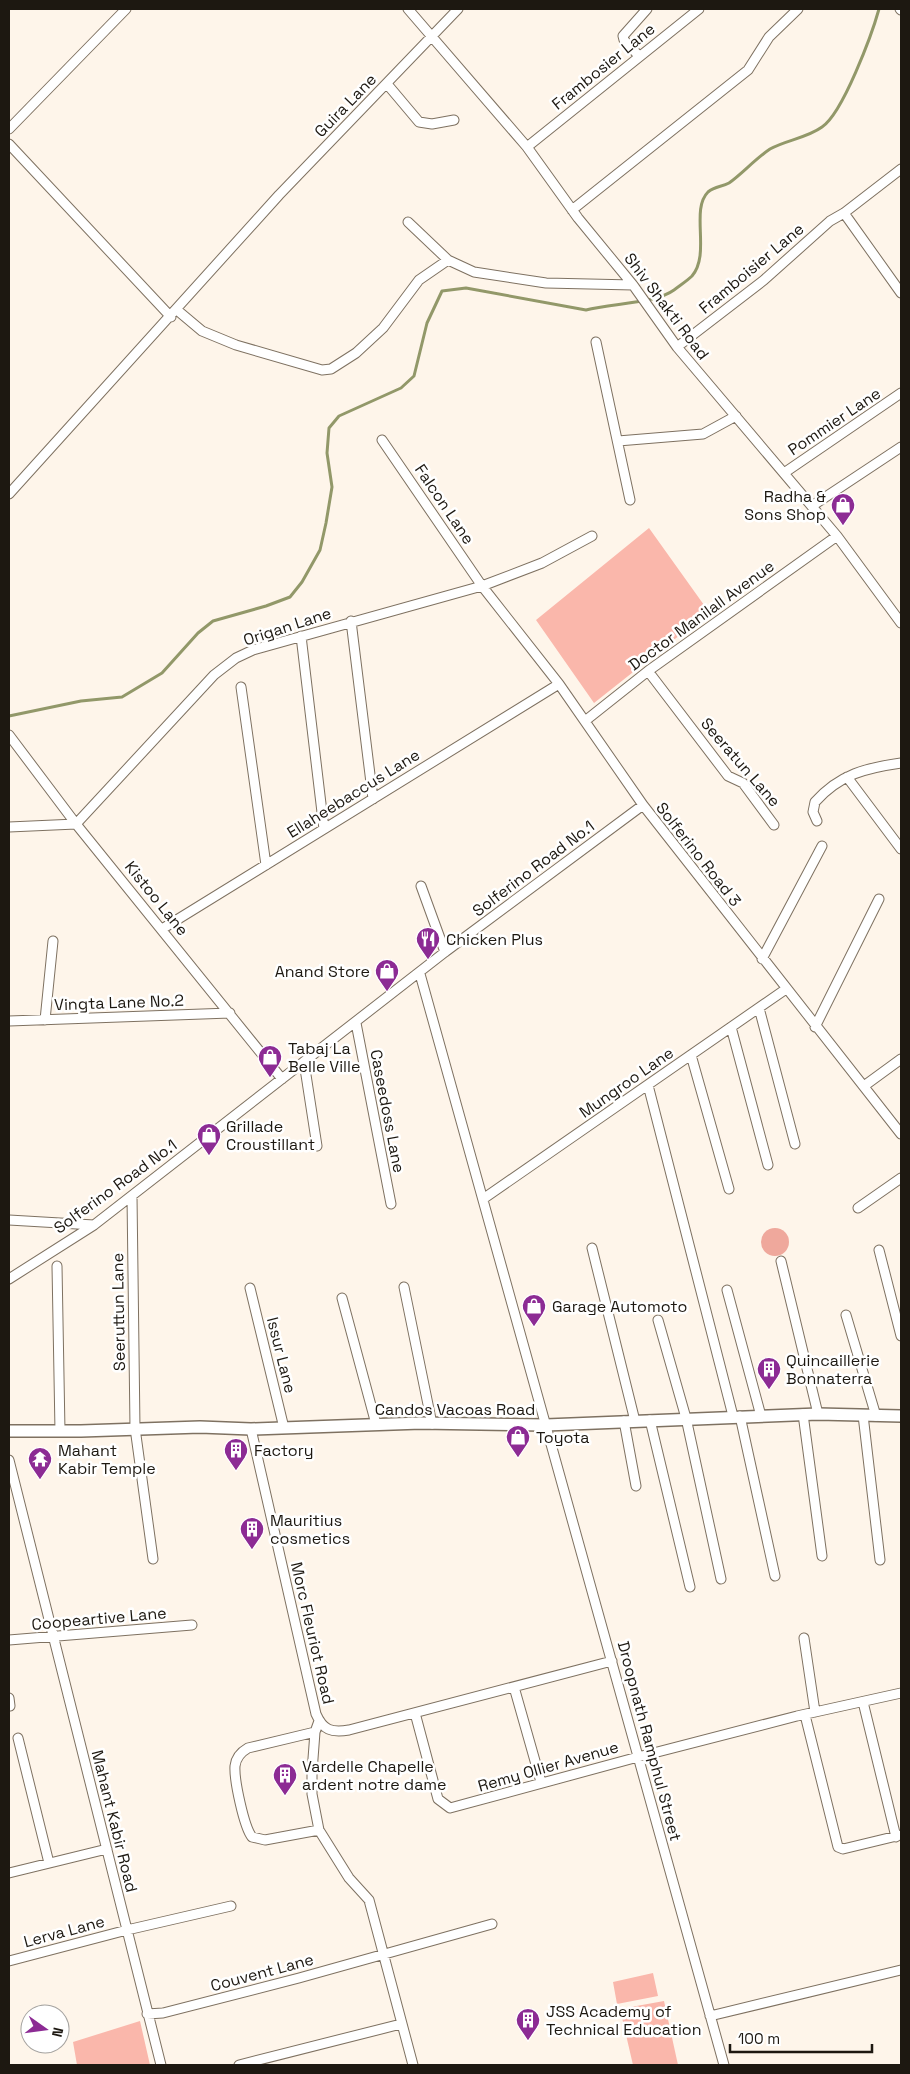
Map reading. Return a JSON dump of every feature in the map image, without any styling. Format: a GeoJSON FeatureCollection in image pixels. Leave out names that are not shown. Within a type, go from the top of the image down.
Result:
{"type":"FeatureCollection","features":[{"type":"Feature","properties":{"kind":"main road","name":"Candos Vacoas Road"},"geometry":{"type":"LineString","coordinates":[[9,1430],[60,1431],[200,1427],[251,1429],[376,1424],[546,1425],[803,1414],[901,1416]]}},
{"type":"Feature","properties":{"kind":"street"},"geometry":{"type":"LineString","coordinates":[[9,130],[126,9]]}},
{"type":"Feature","properties":{"kind":"street","name":"Shiv Shakti Road"},"geometry":{"type":"LineString","coordinates":[[408,9],[527,147],[572,210],[640,294],[677,347],[837,536],[900,618]]}},
{"type":"Feature","properties":{"kind":"street","name":"Guira Lane"},"geometry":{"type":"LineString","coordinates":[[9,494],[279,195],[458,9]]}},
{"type":"Feature","properties":{"kind":"street"},"geometry":{"type":"LineString","coordinates":[[639,56],[624,40],[623,36],[648,9]]}},
{"type":"Feature","properties":{"kind":"street","name":"Frambosier Lane"},"geometry":{"type":"LineString","coordinates":[[527,147],[699,9]]}},
{"type":"Feature","properties":{"kind":"street"},"geometry":{"type":"LineString","coordinates":[[572,210],[748,70],[769,37],[798,9]]}},
{"type":"Feature","properties":{"kind":"street"},"geometry":{"type":"LineString","coordinates":[[387,84],[419,122],[432,124],[454,120]]}},
{"type":"Feature","properties":{"kind":"street"},"geometry":{"type":"LineString","coordinates":[[9,144],[174,313],[202,330],[236,345],[322,370],[331,369],[356,353],[383,328],[419,280],[448,260]]}},
{"type":"Feature","properties":{"kind":"street","name":"Framboisier Lane"},"geometry":{"type":"LineString","coordinates":[[677,347],[764,280],[830,221],[844,213],[901,169]]}},
{"type":"Feature","properties":{"kind":"street"},"geometry":{"type":"LineString","coordinates":[[844,213],[901,293]]}},
{"type":"Feature","properties":{"kind":"street"},"geometry":{"type":"LineString","coordinates":[[408,222],[448,260],[474,272],[546,282],[633,285]]}},
{"type":"Feature","properties":{"kind":"street"},"geometry":{"type":"LineString","coordinates":[[596,342],[630,500]]}},
{"type":"Feature","properties":{"kind":"street","name":"Pommier Lane"},"geometry":{"type":"LineString","coordinates":[[784,473],[901,393]]}},
{"type":"Feature","properties":{"kind":"street"},"geometry":{"type":"LineString","coordinates":[[618,441],[703,434],[736,416]]}},
{"type":"Feature","properties":{"kind":"street","name":"Falcon Lane"},"geometry":{"type":"LineString","coordinates":[[382,440],[482,586]]}},
{"type":"Feature","properties":{"kind":"street"},"geometry":{"type":"LineString","coordinates":[[812,506],[901,448]]}},
{"type":"Feature","properties":{"kind":"street","name":"Origan Lane"},"geometry":{"type":"LineString","coordinates":[[76,824],[214,675],[236,658],[253,650],[482,586],[542,563],[592,536]]}},
{"type":"Feature","properties":{"kind":"street","name":"Doctor Manilall Avenue"},"geometry":{"type":"LineString","coordinates":[[585,721],[648,672],[837,536]]}},
{"type":"Feature","properties":{"kind":"street","name":"Solferino Road 3"},"geometry":{"type":"LineString","coordinates":[[482,586],[559,684],[642,805],[901,1134]]}},
{"type":"Feature","properties":{"kind":"street"},"geometry":{"type":"LineString","coordinates":[[351,622],[373,799]]}},
{"type":"Feature","properties":{"kind":"street"},"geometry":{"type":"LineString","coordinates":[[301,636],[324,829]]}},
{"type":"Feature","properties":{"kind":"street","name":"Seeratun Lane"},"geometry":{"type":"LineString","coordinates":[[648,672],[728,776],[743,783],[774,825]]}},
{"type":"Feature","properties":{"kind":"street","name":"Ellaheebaccus Lane"},"geometry":{"type":"LineString","coordinates":[[162,929],[559,684]]}},
{"type":"Feature","properties":{"kind":"street"},"geometry":{"type":"LineString","coordinates":[[241,687],[266,865]]}},
{"type":"Feature","properties":{"kind":"street","name":"Kistoo Lane"},"geometry":{"type":"LineString","coordinates":[[9,735],[76,824],[282,1079]]}},
{"type":"Feature","properties":{"kind":"street"},"geometry":{"type":"LineString","coordinates":[[817,821],[813,812],[815,802],[847,777],[866,768],[901,764]]}},
{"type":"Feature","properties":{"kind":"street"},"geometry":{"type":"LineString","coordinates":[[847,777],[901,849]]}},
{"type":"Feature","properties":{"kind":"street","name":"Solferino Road No.1"},"geometry":{"type":"LineString","coordinates":[[9,1279],[94,1225],[420,974],[445,952],[642,805]]}},
{"type":"Feature","properties":{"kind":"street"},"geometry":{"type":"LineString","coordinates":[[9,828],[76,824]]}},
{"type":"Feature","properties":{"kind":"street"},"geometry":{"type":"LineString","coordinates":[[762,959],[822,846]]}},
{"type":"Feature","properties":{"kind":"street"},"geometry":{"type":"LineString","coordinates":[[421,886],[445,952]]}},
{"type":"Feature","properties":{"kind":"street"},"geometry":{"type":"LineString","coordinates":[[815,1027],[879,900]]}},
{"type":"Feature","properties":{"kind":"street"},"geometry":{"type":"LineString","coordinates":[[45,1020],[53,941]]}},
{"type":"Feature","properties":{"kind":"street","name":"Droopnath Ramphul Street"},"geometry":{"type":"LineString","coordinates":[[420,974],[724,2065]]}},
{"type":"Feature","properties":{"kind":"street","name":"Mungroo Lane"},"geometry":{"type":"LineString","coordinates":[[483,1199],[786,989]]}},
{"type":"Feature","properties":{"kind":"street"},"geometry":{"type":"LineString","coordinates":[[759,1008],[794,1144]]}},
{"type":"Feature","properties":{"kind":"street","name":"Vingta Lane No.2"},"geometry":{"type":"LineString","coordinates":[[9,1021],[230,1013]]}},
{"type":"Feature","properties":{"kind":"street","name":"Caseedoss Lane"},"geometry":{"type":"LineString","coordinates":[[356,1023],[391,1204]]}},
{"type":"Feature","properties":{"kind":"street"},"geometry":{"type":"LineString","coordinates":[[731,1027],[768,1165]]}},
{"type":"Feature","properties":{"kind":"street"},"geometry":{"type":"LineString","coordinates":[[691,1055],[729,1189]]}},
{"type":"Feature","properties":{"kind":"street"},"geometry":{"type":"LineString","coordinates":[[864,1086],[901,1059]]}},
{"type":"Feature","properties":{"kind":"street"},"geometry":{"type":"LineString","coordinates":[[304,1062],[317,1146]]}},
{"type":"Feature","properties":{"kind":"street"},"geometry":{"type":"LineString","coordinates":[[648,1085],[737,1416],[775,1576]]}},
{"type":"Feature","properties":{"kind":"street"},"geometry":{"type":"LineString","coordinates":[[858,1208],[901,1178]]}},
{"type":"Feature","properties":{"kind":"street","name":"Seeruttun Lane"},"geometry":{"type":"LineString","coordinates":[[132,1196],[134,1428],[153,1559]]}},
{"type":"Feature","properties":{"kind":"street"},"geometry":{"type":"LineString","coordinates":[[9,1220],[94,1225]]}},
{"type":"Feature","properties":{"kind":"street"},"geometry":{"type":"LineString","coordinates":[[592,1248],[622,1363],[636,1486]]}},
{"type":"Feature","properties":{"kind":"street"},"geometry":{"type":"LineString","coordinates":[[879,1250],[901,1336]]}},
{"type":"Feature","properties":{"kind":"street"},"geometry":{"type":"LineString","coordinates":[[781,1261],[818,1414]]}},
{"type":"Feature","properties":{"kind":"street"},"geometry":{"type":"LineString","coordinates":[[57,1266],[60,1431]]}},
{"type":"Feature","properties":{"kind":"street"},"geometry":{"type":"LineString","coordinates":[[404,1287],[432,1424]]}},
{"type":"Feature","properties":{"kind":"street","name":"Issur Lane"},"geometry":{"type":"LineString","coordinates":[[250,1288],[284,1428]]}},
{"type":"Feature","properties":{"kind":"street"},"geometry":{"type":"LineString","coordinates":[[727,1290],[761,1416]]}},
{"type":"Feature","properties":{"kind":"street"},"geometry":{"type":"LineString","coordinates":[[342,1298],[376,1424]]}},
{"type":"Feature","properties":{"kind":"street"},"geometry":{"type":"LineString","coordinates":[[846,1315],[876,1416]]}},
{"type":"Feature","properties":{"kind":"street"},"geometry":{"type":"LineString","coordinates":[[658,1320],[686,1418],[721,1579]]}},
{"type":"Feature","properties":{"kind":"street"},"geometry":{"type":"LineString","coordinates":[[803,1414],[822,1556]]}},
{"type":"Feature","properties":{"kind":"street"},"geometry":{"type":"LineString","coordinates":[[863,1416],[880,1560]]}},
{"type":"Feature","properties":{"kind":"street"},"geometry":{"type":"LineString","coordinates":[[650,1420],[690,1587]]}},
{"type":"Feature","properties":{"kind":"street","name":"Morc Fleuriot Road"},"geometry":{"type":"LineString","coordinates":[[251,1429],[319,1721],[328,1731],[338,1732],[612,1661]]}},
{"type":"Feature","properties":{"kind":"street","name":"Mahant Kabir Road"},"geometry":{"type":"LineString","coordinates":[[9,1460],[51,1636],[161,2065]]}},
{"type":"Feature","properties":{"kind":"street","name":"Coopeartive Lane"},"geometry":{"type":"LineString","coordinates":[[9,1640],[192,1625]]}},
{"type":"Feature","properties":{"kind":"street"},"geometry":{"type":"LineString","coordinates":[[804,1638],[815,1712]]}},
{"type":"Feature","properties":{"kind":"street"},"geometry":{"type":"LineString","coordinates":[[514,1687],[542,1782]]}},
{"type":"Feature","properties":{"kind":"street","name":"Remy Ollier Avenue"},"geometry":{"type":"LineString","coordinates":[[415,1712],[438,1799],[444,1806],[457,1808],[542,1782],[638,1756],[805,1714],[901,1694]]}},
{"type":"Feature","properties":{"kind":"street"},"geometry":{"type":"LineString","coordinates":[[805,1714],[835,1842],[838,1847],[843,1849],[899,1836],[863,1702]]}},
{"type":"Feature","properties":{"kind":"street"},"geometry":{"type":"LineString","coordinates":[[319,1721],[315,1732],[312,1794],[319,1830],[349,1878],[369,1900],[413,2065]]}},
{"type":"Feature","properties":{"kind":"street"},"geometry":{"type":"LineString","coordinates":[[315,1732],[248,1748],[242,1752],[235,1767],[246,1826],[252,1838],[265,1840],[319,1830]]}},
{"type":"Feature","properties":{"kind":"street"},"geometry":{"type":"LineString","coordinates":[[18,1738],[49,1863]]}},
{"type":"Feature","properties":{"kind":"street"},"geometry":{"type":"LineString","coordinates":[[9,1873],[107,1849]]}},
{"type":"Feature","properties":{"kind":"street","name":"Lerva Lane"},"geometry":{"type":"LineString","coordinates":[[9,1961],[127,1930],[230,1906]]}},
{"type":"Feature","properties":{"kind":"street","name":"Couvent Lane"},"geometry":{"type":"LineString","coordinates":[[147,2014],[163,2013],[384,1955],[492,1924]]}},
{"type":"Feature","properties":{"kind":"street"},"geometry":{"type":"LineString","coordinates":[[710,2016],[901,1970]]}},
{"type":"Feature","properties":{"kind":"street"},"geometry":{"type":"LineString","coordinates":[[239,2065],[402,2024]]}},
{"type":"Feature","properties":{"kind":"shaded area"},"geometry":{"type":"Polygon","coordinates":[[[649,528],[709,612],[594,703],[536,620],[649,528]]]}},
{"type":"Feature","properties":{"kind":"shaded area"},"geometry":{"type":"Polygon","coordinates":[[[775,1228],[785,1232],[789,1242],[785,1252],[775,1256],[765,1252],[761,1242],[765,1232],[775,1228]]]}},
{"type":"Feature","properties":{"kind":"shaded area"},"geometry":{"type":"Polygon","coordinates":[[[653,1973],[658,1996],[617,2004],[613,1982],[653,1973]]]}},
{"type":"Feature","properties":{"kind":"shaded area"},"geometry":{"type":"Polygon","coordinates":[[[664,2001],[678,2065],[633,2065],[620,2009],[664,2001]]]}},
{"type":"Feature","properties":{"kind":"shaded area"},"geometry":{"type":"Polygon","coordinates":[[[140,2021],[150,2065],[77,2065],[73,2042],[140,2021]]]}},
{"type":"Feature","properties":{"kind":"waterway"},"geometry":{"type":"LineString","coordinates":[[9,716],[81,701],[122,697],[162,673],[198,633],[213,621],[290,597],[302,582],[320,550],[332,487],[327,453],[329,428],[339,416],[401,388],[414,376],[427,323],[442,291],[466,288],[586,310],[656,298],[666,295],[688,280],[697,267],[700,256],[701,210],[703,200],[708,192],[729,183],[770,149],[816,131],[830,119],[839,106],[856,72],[879,9]]}},
{"type":"Feature","properties":{"kind":"place","name":"Radha & Sons Shop"},"geometry":{"type":"Point","coordinates":[843,526]}},
{"type":"Feature","properties":{"kind":"place","name":"Chicken Plus"},"geometry":{"type":"Point","coordinates":[428,960]}},
{"type":"Feature","properties":{"kind":"place","name":"Anand Store"},"geometry":{"type":"Point","coordinates":[387,992]}},
{"type":"Feature","properties":{"kind":"place","name":"Tabaj La Belle Ville"},"geometry":{"type":"Point","coordinates":[270,1078]}},
{"type":"Feature","properties":{"kind":"place","name":"Grillade Croustillant"},"geometry":{"type":"Point","coordinates":[209,1156]}},
{"type":"Feature","properties":{"kind":"place","name":"Garage Automoto"},"geometry":{"type":"Point","coordinates":[534,1327]}},
{"type":"Feature","properties":{"kind":"place","name":"Quincaillerie Bonnaterra"},"geometry":{"type":"Point","coordinates":[769,1390]}},
{"type":"Feature","properties":{"kind":"place","name":"Toyota"},"geometry":{"type":"Point","coordinates":[518,1458]}},
{"type":"Feature","properties":{"kind":"place","name":"Factory"},"geometry":{"type":"Point","coordinates":[236,1471]}},
{"type":"Feature","properties":{"kind":"place","name":"Mahant Kabir Temple"},"geometry":{"type":"Point","coordinates":[40,1480]}},
{"type":"Feature","properties":{"kind":"place","name":"Mauritius cosmetics"},"geometry":{"type":"Point","coordinates":[252,1550]}},
{"type":"Feature","properties":{"kind":"place","name":"Vardelle Chapelle ardent notre dame"},"geometry":{"type":"Point","coordinates":[285,1796]}},
{"type":"Feature","properties":{"kind":"place","name":"JSS Academy of Technical Education"},"geometry":{"type":"Point","coordinates":[528,2041]}}]}
